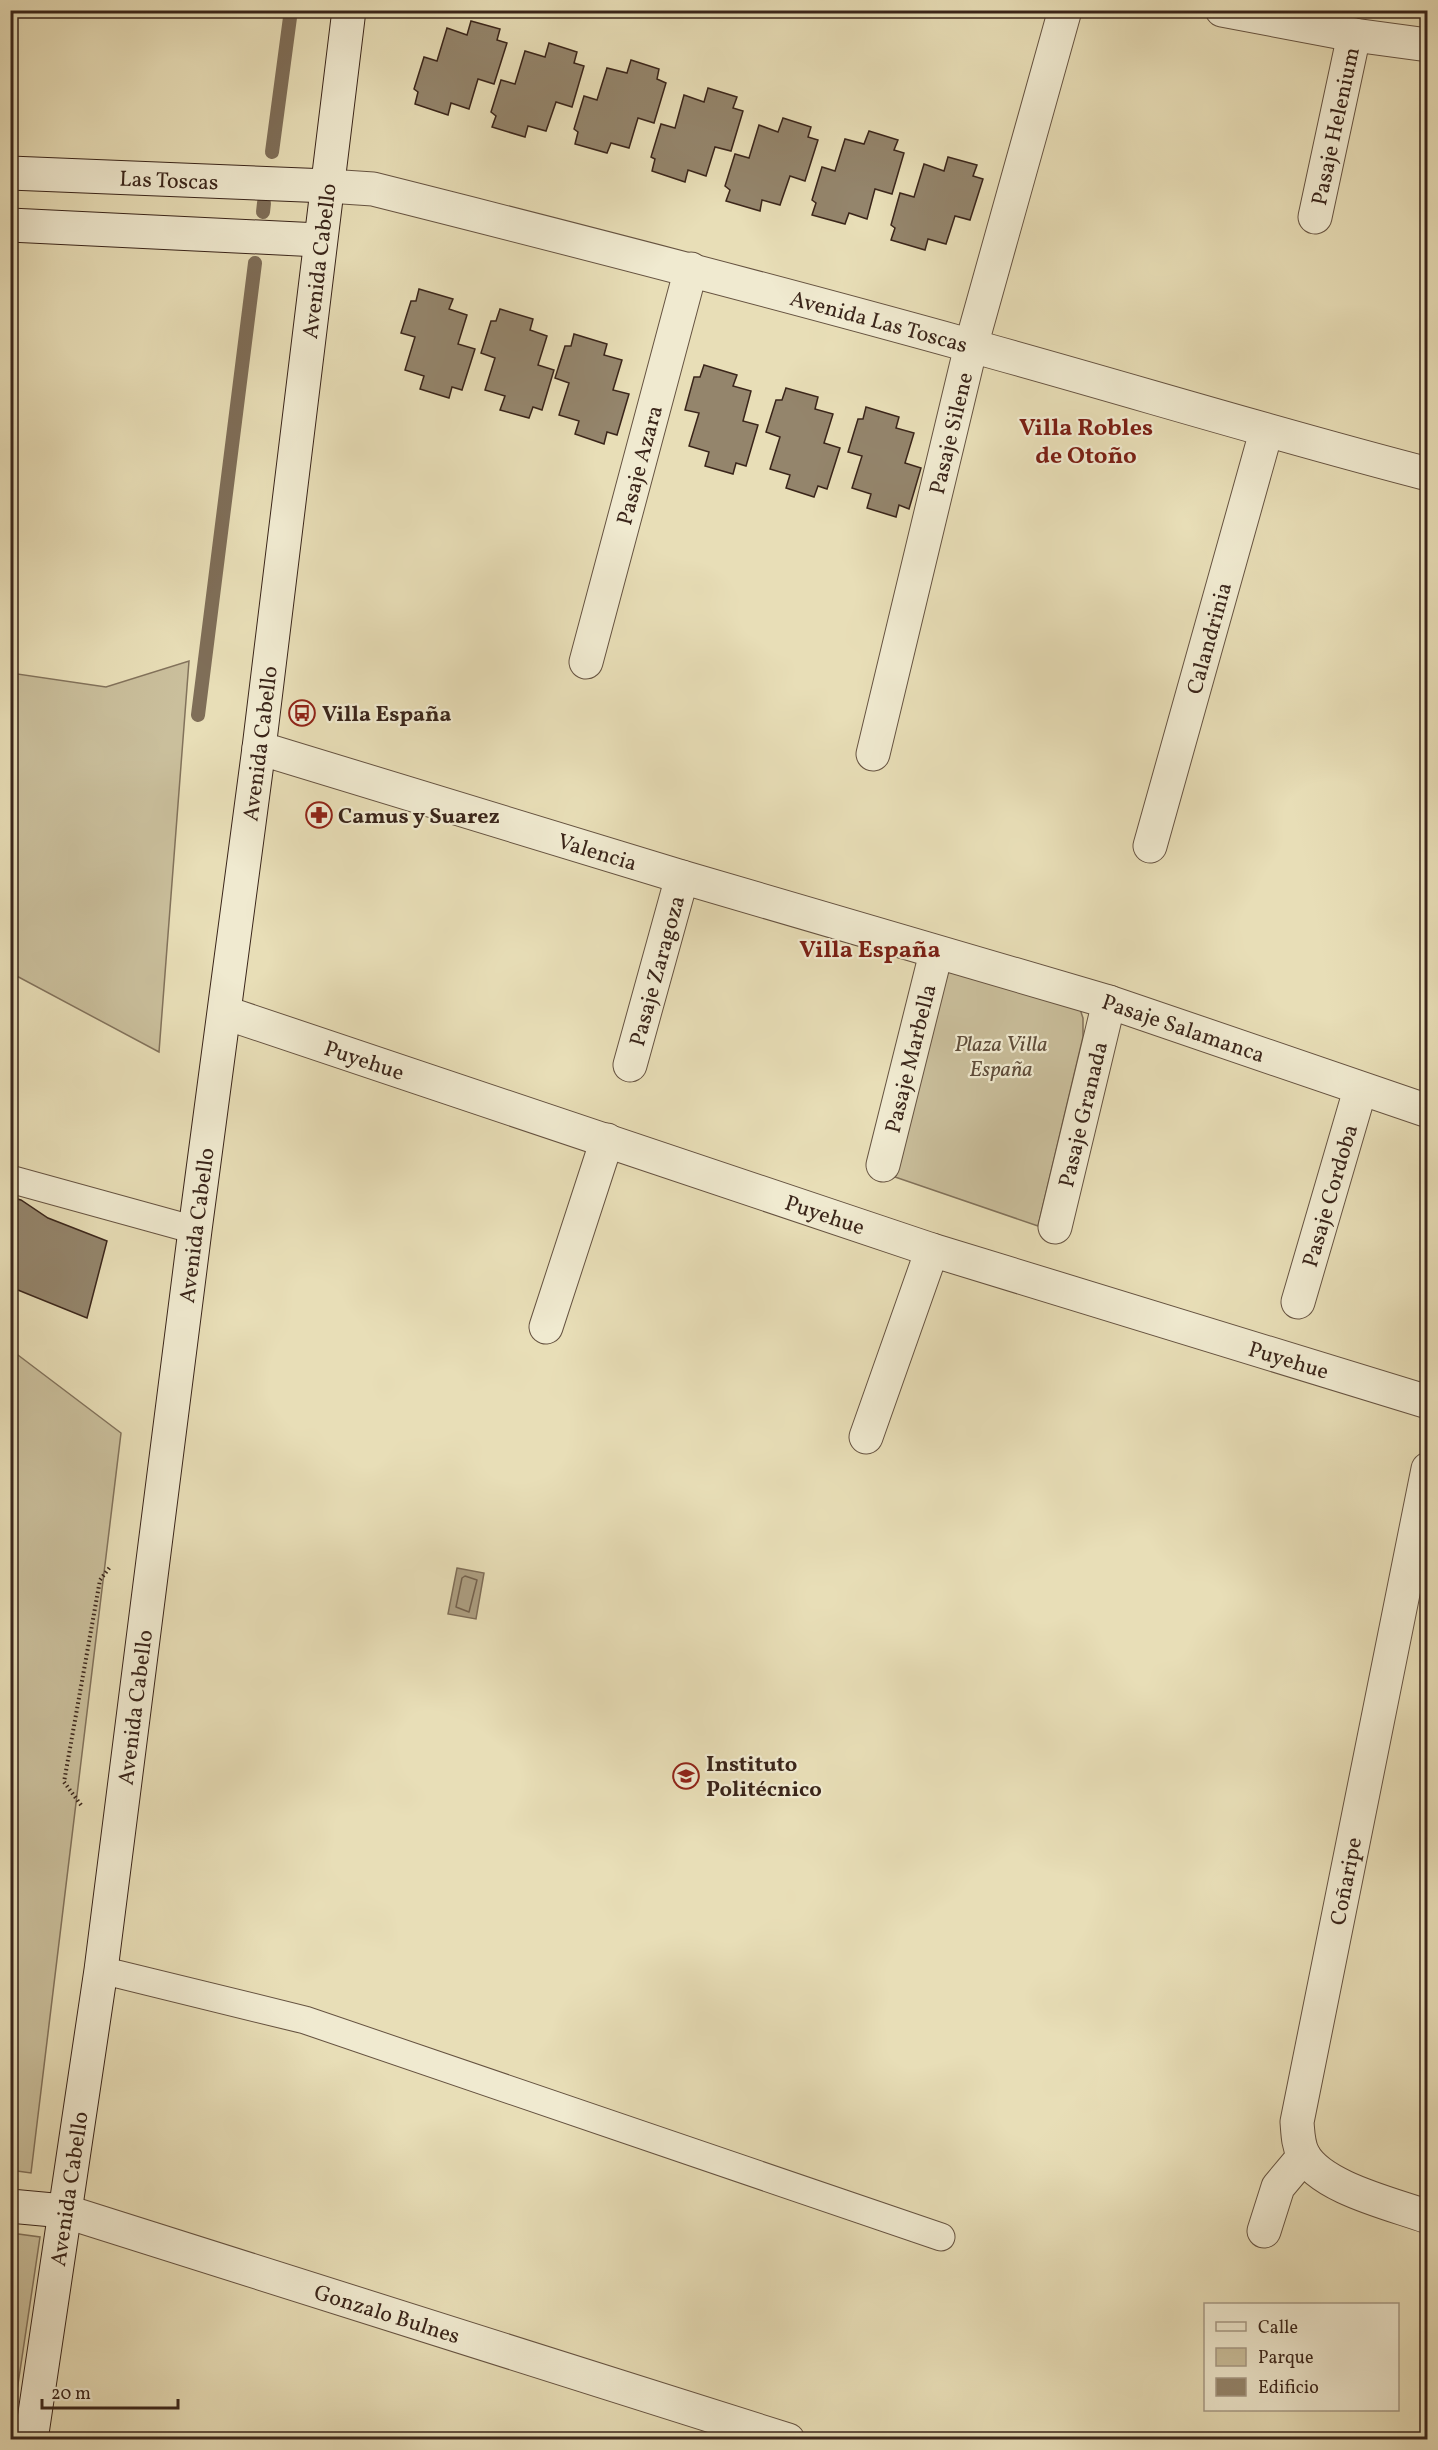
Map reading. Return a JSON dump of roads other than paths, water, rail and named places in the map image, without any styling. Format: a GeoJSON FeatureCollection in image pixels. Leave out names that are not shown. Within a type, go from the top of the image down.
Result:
{"type":"FeatureCollection","features":[{"type":"Feature","properties":{"kind":"street","name":"Avenida Cabello"},"geometry":{"type":"LineString","coordinates":[[31,2439],[101,1970],[195,1230],[226,1014],[348,10]]}},
{"type":"Feature","properties":{"kind":"street","name":"Pasaje Silene"},"geometry":{"type":"LineString","coordinates":[[873,754],[971,346],[1065,10]]}},
{"type":"Feature","properties":{"kind":"street"},"geometry":{"type":"LineString","coordinates":[[1222,10],[1354,35],[1428,45]]}},
{"type":"Feature","properties":{"kind":"street","name":"Pasaje Helenium"},"geometry":{"type":"LineString","coordinates":[[1315,217],[1354,35]]}},
{"type":"Feature","properties":{"kind":"street","name":"Las Toscas"},"geometry":{"type":"LineString","coordinates":[[10,173],[328,186]]}},
{"type":"Feature","properties":{"kind":"street","name":"Avenida Las Toscas"},"geometry":{"type":"LineString","coordinates":[[328,186],[373,189],[691,269],[971,346],[1266,432],[1428,474]]}},
{"type":"Feature","properties":{"kind":"street"},"geometry":{"type":"LineString","coordinates":[[10,225],[319,240]]}},
{"type":"Feature","properties":{"kind":"street","name":"Pasaje Azara"},"geometry":{"type":"LineString","coordinates":[[586,662],[691,269]]}},
{"type":"Feature","properties":{"kind":"street","name":"Calandrinia"},"geometry":{"type":"LineString","coordinates":[[1150,846],[1266,432]]}},
{"type":"Feature","properties":{"kind":"street","name":"Valencia"},"geometry":{"type":"LineString","coordinates":[[260,748],[936,952]]}},
{"type":"Feature","properties":{"kind":"street","name":"Pasaje Zaragoza"},"geometry":{"type":"LineString","coordinates":[[630,1065],[682,877]]}},
{"type":"Feature","properties":{"kind":"street","name":"Pasaje Salamanca"},"geometry":{"type":"LineString","coordinates":[[936,952],[1109,1002],[1360,1090],[1428,1111]]}},
{"type":"Feature","properties":{"kind":"street","name":"Pasaje Marbella"},"geometry":{"type":"LineString","coordinates":[[883,1165],[936,952]]}},
{"type":"Feature","properties":{"kind":"street","name":"Pasaje Granada"},"geometry":{"type":"LineString","coordinates":[[1055,1227],[1109,1002]]}},
{"type":"Feature","properties":{"kind":"street","name":"Puyehue"},"geometry":{"type":"LineString","coordinates":[[226,1014],[932,1250],[1428,1402]]}},
{"type":"Feature","properties":{"kind":"street","name":"Pasaje Cordoba"},"geometry":{"type":"LineString","coordinates":[[1298,1302],[1360,1090]]}},
{"type":"Feature","properties":{"kind":"street"},"geometry":{"type":"LineString","coordinates":[[546,1327],[607,1140]]}},
{"type":"Feature","properties":{"kind":"street"},"geometry":{"type":"LineString","coordinates":[[866,1437],[932,1250]]}},
{"type":"Feature","properties":{"kind":"street","name":"Coñaripe"},"geometry":{"type":"LineString","coordinates":[[1304,2156],[1298,2140],[1297,2122],[1428,1469]]}},
{"type":"Feature","properties":{"kind":"street"},"geometry":{"type":"LineString","coordinates":[[1264,2231],[1278,2187],[1304,2156],[1319,2172],[1340,2185],[1428,2217]]}},
{"type":"Feature","properties":{"kind":"street","name":"Gonzalo Bulnes"},"geometry":{"type":"LineString","coordinates":[[10,2206],[64,2211],[708,2427],[788,2439]]}},
{"type":"Feature","properties":{"kind":"lane"},"geometry":{"type":"LineString","coordinates":[[10,1179],[195,1230]]}},
{"type":"Feature","properties":{"kind":"lane"},"geometry":{"type":"LineString","coordinates":[[101,1970],[305,2020],[941,2237]]}},
{"type":"Feature","properties":{"kind":"water"},"geometry":{"type":"Polygon","coordinates":[[[457,1568],[484,1573],[476,1619],[448,1614],[457,1568]]]}},
{"type":"Feature","properties":{"kind":"waterway"},"geometry":{"type":"LineString","coordinates":[[272,152],[291,10]]}},
{"type":"Feature","properties":{"kind":"waterway"},"geometry":{"type":"LineString","coordinates":[[263,212],[264,203]]}},
{"type":"Feature","properties":{"kind":"waterway"},"geometry":{"type":"LineString","coordinates":[[198,715],[255,263]]}},
{"type":"Feature","properties":{"kind":"place","name":"Villa España"},"geometry":{"type":"Point","coordinates":[302,713]}},
{"type":"Feature","properties":{"kind":"place","name":"Camus y Suarez"},"geometry":{"type":"Point","coordinates":[319,815]}},
{"type":"Feature","properties":{"kind":"place","name":"Instituto Politécnico"},"geometry":{"type":"Point","coordinates":[686,1776]}},
{"type":"Feature","properties":{"kind":"district","name":"Villa Robles de Otoño"},"geometry":{"type":"Point","coordinates":[1086,441]}},
{"type":"Feature","properties":{"kind":"district","name":"Villa España"},"geometry":{"type":"Point","coordinates":[870,949]}},
{"type":"Feature","properties":{"kind":"park label","name":"Plaza Villa España"},"geometry":{"type":"Point","coordinates":[1001,1056]}}]}
